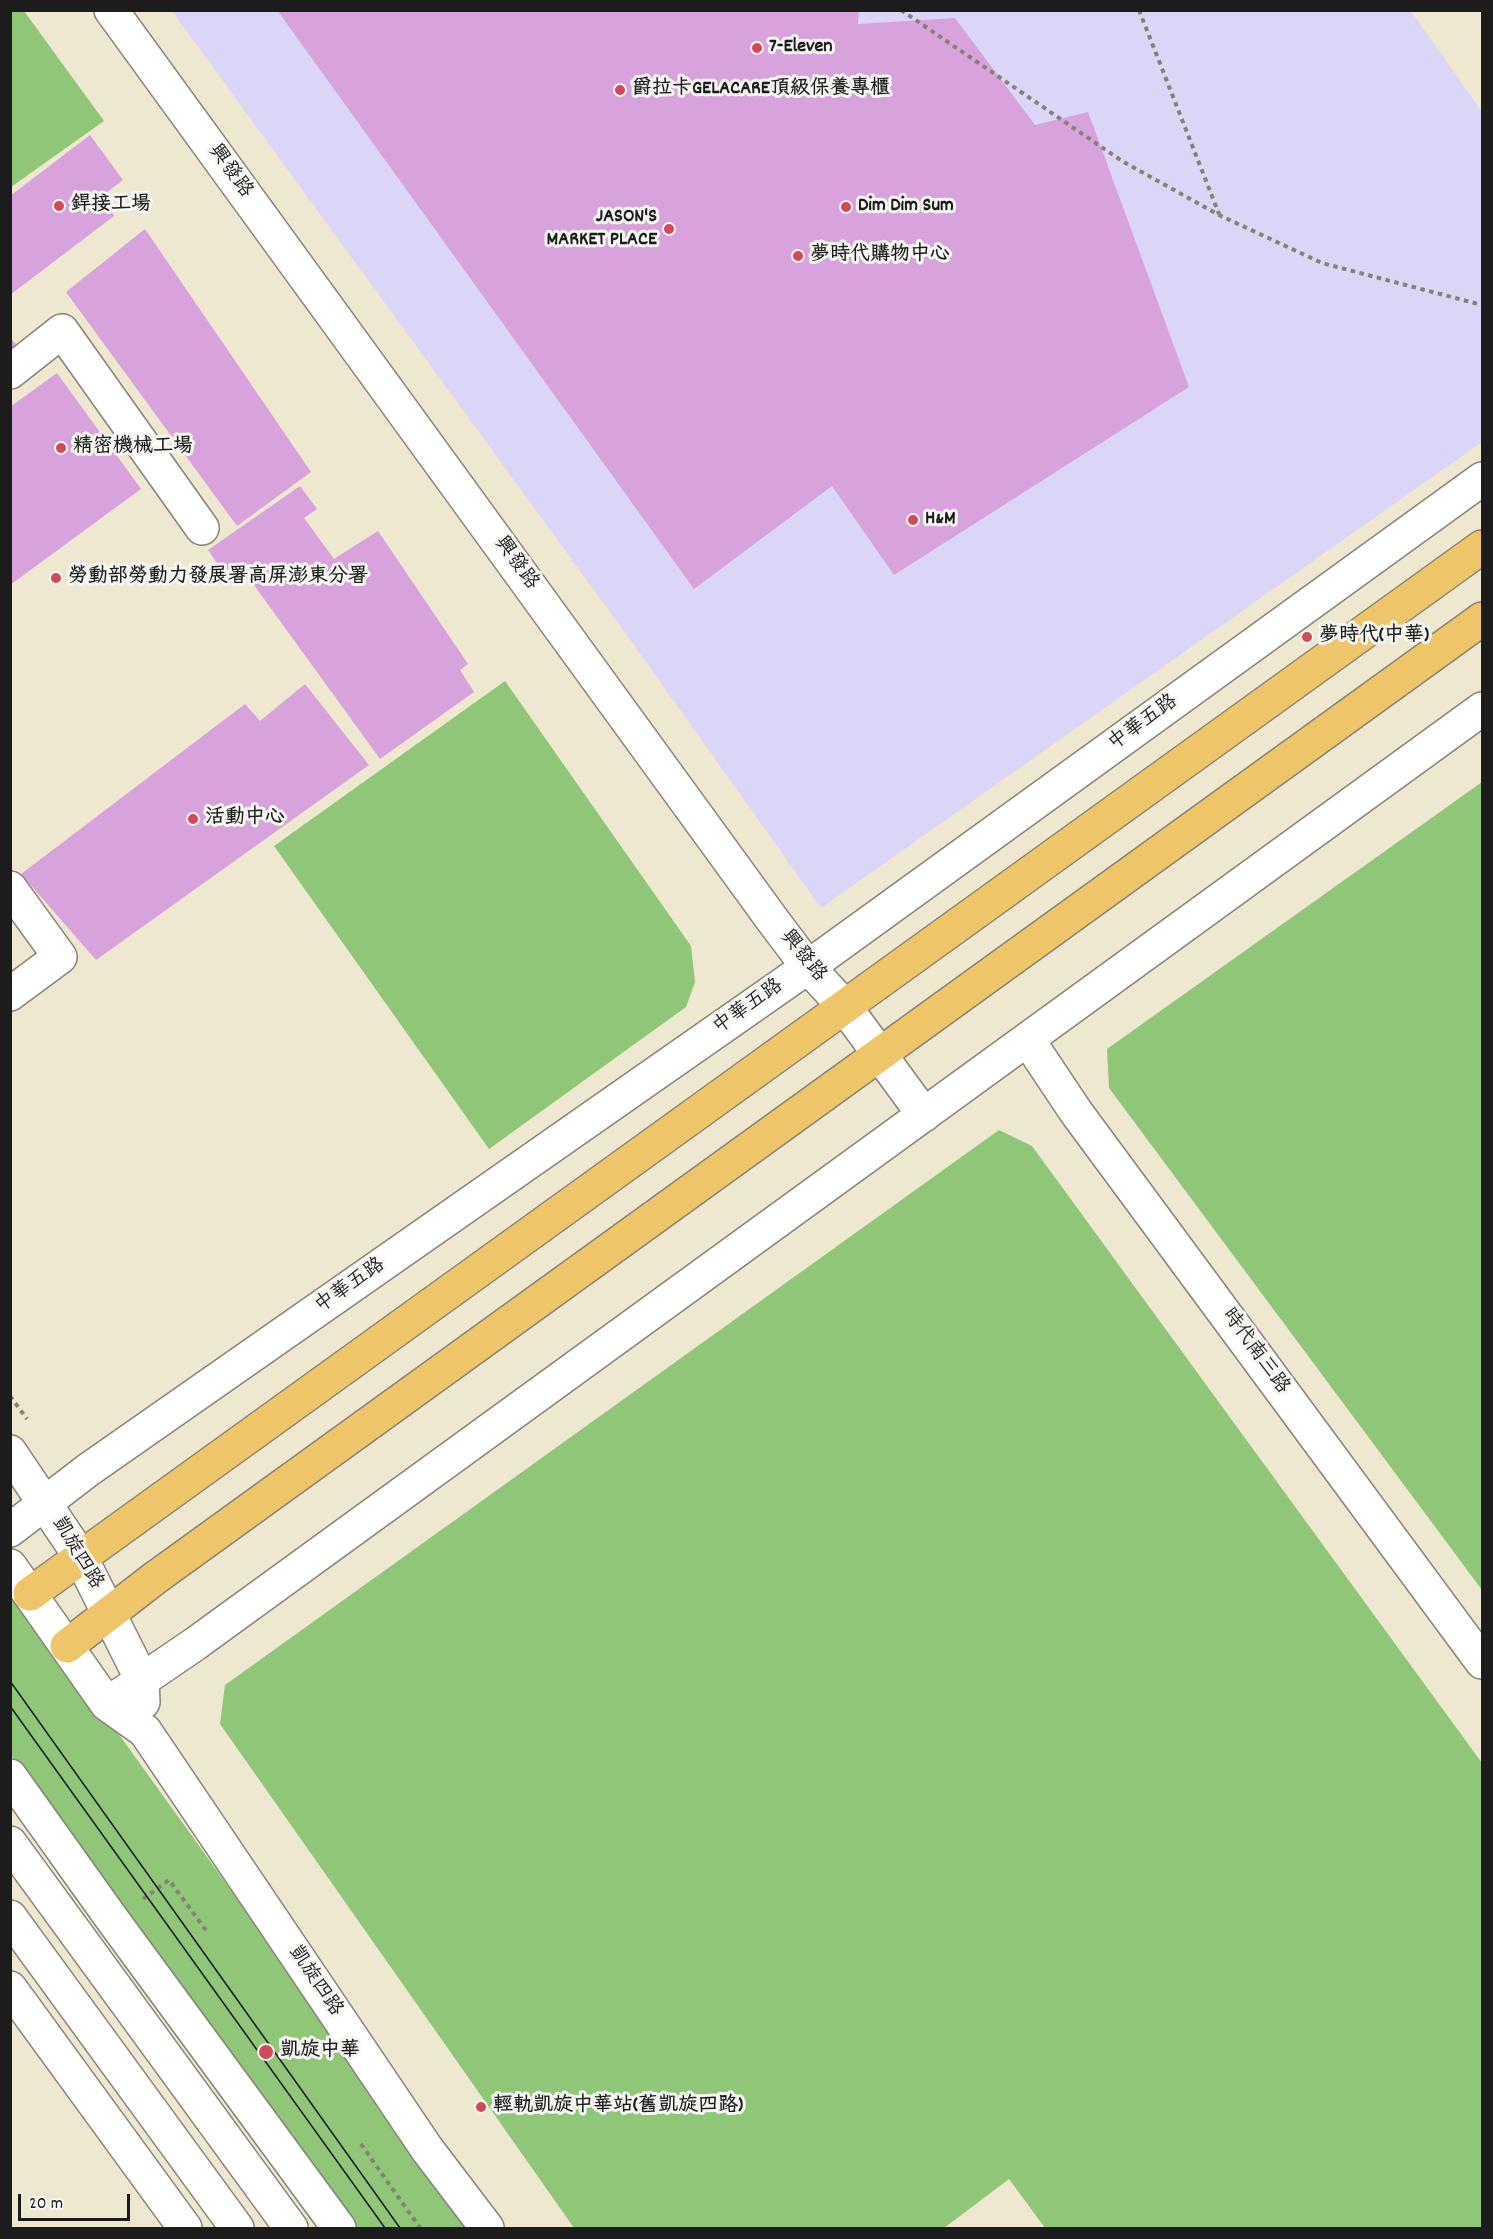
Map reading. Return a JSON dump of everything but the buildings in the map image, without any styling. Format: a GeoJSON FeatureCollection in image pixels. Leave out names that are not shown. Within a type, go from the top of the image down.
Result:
{"type":"FeatureCollection","features":[{"type":"Feature","properties":{"kind":"main road"},"geometry":{"type":"LineString","coordinates":[[30,1594],[80,1556],[133,1522],[1482,547]]}},
{"type":"Feature","properties":{"kind":"main road"},"geometry":{"type":"LineString","coordinates":[[67,1646],[154,1578],[1482,619]]}},
{"type":"Feature","properties":{"kind":"street","name":"興發路"},"geometry":{"type":"LineString","coordinates":[[111,10],[774,922],[808,967],[845,1007],[924,1115]]}},
{"type":"Feature","properties":{"kind":"street"},"geometry":{"type":"LineString","coordinates":[[10,372],[62,332],[202,528]]}},
{"type":"Feature","properties":{"kind":"street","name":"中華五路"},"geometry":{"type":"LineString","coordinates":[[10,1530],[88,1470],[808,967],[1482,479]]}},
{"type":"Feature","properties":{"kind":"street"},"geometry":{"type":"LineString","coordinates":[[107,1704],[224,1623],[1482,709]]}},
{"type":"Feature","properties":{"kind":"street"},"geometry":{"type":"LineString","coordinates":[[10,888],[60,957],[10,994]]}},
{"type":"Feature","properties":{"kind":"street","name":"時代南三路"},"geometry":{"type":"LineString","coordinates":[[1028,1040],[1082,1120],[1482,1662]]}},
{"type":"Feature","properties":{"kind":"street","name":"凱旋四路"},"geometry":{"type":"LineString","coordinates":[[10,1452],[80,1556],[110,1613],[142,1680],[145,1731]]}},
{"type":"Feature","properties":{"kind":"street","name":"凱旋四路"},"geometry":{"type":"LineString","coordinates":[[10,1566],[107,1704],[145,1731],[427,2149],[487,2229]]}},
{"type":"Feature","properties":{"kind":"street"},"geometry":{"type":"LineString","coordinates":[[10,1776],[339,2229]]}},
{"type":"Feature","properties":{"kind":"street"},"geometry":{"type":"LineString","coordinates":[[10,1843],[291,2229]]}},
{"type":"Feature","properties":{"kind":"street"},"geometry":{"type":"LineString","coordinates":[[10,1917],[237,2229]]}},
{"type":"Feature","properties":{"kind":"street"},"geometry":{"type":"LineString","coordinates":[[10,1988],[185,2229]]}},
{"type":"Feature","properties":{"kind":"path"},"geometry":{"type":"LineString","coordinates":[[901,10],[1122,160],[1219,215],[1322,262],[1482,305]]}},
{"type":"Feature","properties":{"kind":"path"},"geometry":{"type":"LineString","coordinates":[[1139,10],[1219,215]]}},
{"type":"Feature","properties":{"kind":"path"},"geometry":{"type":"LineString","coordinates":[[169,1880],[208,1933]]}},
{"type":"Feature","properties":{"kind":"path"},"geometry":{"type":"LineString","coordinates":[[361,2144],[419,2228]]}},
{"type":"Feature","properties":{"kind":"shaded area"},"geometry":{"type":"Polygon","coordinates":[[[172,11],[1411,11],[1482,112],[1482,442],[821,908],[631,641],[172,11]]]}},
{"type":"Feature","properties":{"kind":"green space"},"geometry":{"type":"Polygon","coordinates":[[[11,10],[24,11],[104,121],[11,187],[11,10]]]}},
{"type":"Feature","properties":{"kind":"green space"},"geometry":{"type":"Polygon","coordinates":[[[505,681],[691,946],[695,982],[686,1007],[489,1149],[274,846],[505,681]]]}},
{"type":"Feature","properties":{"kind":"green space"},"geometry":{"type":"Polygon","coordinates":[[[1482,782],[1482,1590],[1109,1088],[1107,1049],[1482,782]]]}},
{"type":"Feature","properties":{"kind":"green space"},"geometry":{"type":"Polygon","coordinates":[[[999,1130],[1032,1146],[1482,1763],[1482,2228],[1045,2228],[1009,2179],[944,2228],[574,2228],[220,1724],[225,1685],[999,1130]]]}},
{"type":"Feature","properties":{"kind":"green space"},"geometry":{"type":"Polygon","coordinates":[[[10,1583],[474,2228],[349,2228],[11,1755],[10,1583]]]}},
{"type":"Feature","properties":{"kind":"tram line"},"geometry":{"type":"LineString","coordinates":[[10,1681],[400,2228]]}},
{"type":"Feature","properties":{"kind":"tram line"},"geometry":{"type":"LineString","coordinates":[[10,1706],[385,2228]]}},
{"type":"Feature","properties":{"kind":"place","name":"7-Eleven"},"geometry":{"type":"Point","coordinates":[757,48]}},
{"type":"Feature","properties":{"kind":"place","name":"爵拉卡GELACARE頂級保養專櫃"},"geometry":{"type":"Point","coordinates":[620,90]}},
{"type":"Feature","properties":{"kind":"place","name":"銲接工場"},"geometry":{"type":"Point","coordinates":[59,206]}},
{"type":"Feature","properties":{"kind":"place","name":"Dim Dim Sum"},"geometry":{"type":"Point","coordinates":[846,207]}},
{"type":"Feature","properties":{"kind":"place","name":"JASON'S MARKET PLACE"},"geometry":{"type":"Point","coordinates":[669,229]}},
{"type":"Feature","properties":{"kind":"place","name":"夢時代購物中心"},"geometry":{"type":"Point","coordinates":[798,256]}},
{"type":"Feature","properties":{"kind":"place","name":"精密機械工場"},"geometry":{"type":"Point","coordinates":[61,448]}},
{"type":"Feature","properties":{"kind":"place","name":"H&M"},"geometry":{"type":"Point","coordinates":[913,520]}},
{"type":"Feature","properties":{"kind":"place","name":"勞動部勞動力發展署高屏澎東分署"},"geometry":{"type":"Point","coordinates":[56,578]}},
{"type":"Feature","properties":{"kind":"place","name":"夢時代(中華)"},"geometry":{"type":"Point","coordinates":[1307,637]}},
{"type":"Feature","properties":{"kind":"place","name":"活動中心"},"geometry":{"type":"Point","coordinates":[193,819]}},
{"type":"Feature","properties":{"kind":"place","name":"凱旋中華"},"geometry":{"type":"Point","coordinates":[266,2052]}},
{"type":"Feature","properties":{"kind":"place","name":"輕軌凱旋中華站(舊凱旋四路)"},"geometry":{"type":"Point","coordinates":[481,2107]}}]}
